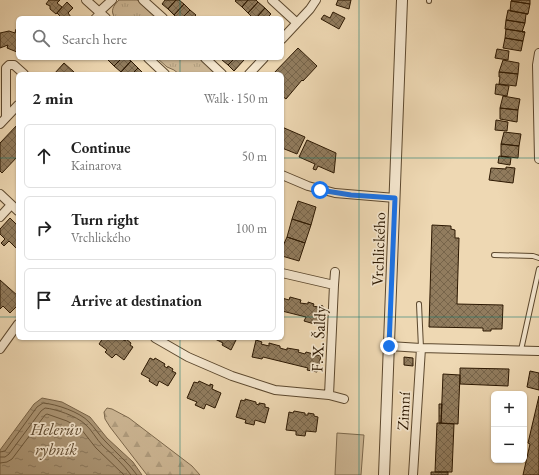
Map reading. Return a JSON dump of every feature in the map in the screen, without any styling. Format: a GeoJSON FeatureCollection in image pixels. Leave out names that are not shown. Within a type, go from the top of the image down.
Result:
{"type":"FeatureCollection","features":[{"type":"Feature","properties":{"kind":"street"},"geometry":{"type":"LineString","coordinates":[[86,0],[102,15],[112,0]]}},
{"type":"Feature","properties":{"kind":"street"},"geometry":{"type":"LineString","coordinates":[[144,0],[161,16]]}},
{"type":"Feature","properties":{"kind":"street"},"geometry":{"type":"LineString","coordinates":[[272,0],[297,23]]}},
{"type":"Feature","properties":{"kind":"street"},"geometry":{"type":"LineString","coordinates":[[284,37],[310,9],[316,0]]}},
{"type":"Feature","properties":{"kind":"street","name":"Vrchlického"},"geometry":{"type":"LineString","coordinates":[[384,475],[402,0]]}},
{"type":"Feature","properties":{"kind":"street"},"geometry":{"type":"LineString","coordinates":[[539,53],[539,158]]}},
{"type":"Feature","properties":{"kind":"street"},"geometry":{"type":"LineString","coordinates":[[150,60],[163,72]]}},
{"type":"Feature","properties":{"kind":"street"},"geometry":{"type":"LineString","coordinates":[[207,60],[220,72]]}},
{"type":"Feature","properties":{"kind":"street"},"geometry":{"type":"LineString","coordinates":[[250,72],[262,60]]}},
{"type":"Feature","properties":{"kind":"street"},"geometry":{"type":"LineString","coordinates":[[6,117],[6,68],[9,65],[14,65],[22,72]]}},
{"type":"Feature","properties":{"kind":"street"},"geometry":{"type":"LineString","coordinates":[[0,124],[16,107]]}},
{"type":"Feature","properties":{"kind":"street"},"geometry":{"type":"LineString","coordinates":[[284,175],[308,186],[335,193],[395,198]]}},
{"type":"Feature","properties":{"kind":"street"},"geometry":{"type":"LineString","coordinates":[[0,194],[16,209]]}},
{"type":"Feature","properties":{"kind":"street"},"geometry":{"type":"LineString","coordinates":[[0,217],[11,205]]}},
{"type":"Feature","properties":{"kind":"street","name":"F. X. Šaldy"},"geometry":{"type":"LineString","coordinates":[[329,395],[335,272]]}},
{"type":"Feature","properties":{"kind":"street","name":"F. X. Šaldy"},"geometry":{"type":"LineString","coordinates":[[284,273],[334,285]]}},
{"type":"Feature","properties":{"kind":"street"},"geometry":{"type":"LineString","coordinates":[[0,349],[16,327]]}},
{"type":"Feature","properties":{"kind":"street"},"geometry":{"type":"LineString","coordinates":[[159,340],[188,357],[232,376],[276,390],[329,395],[344,399]]}},
{"type":"Feature","properties":{"kind":"street"},"geometry":{"type":"LineString","coordinates":[[389,346],[539,351]]}},
{"type":"Feature","properties":{"kind":"street","name":"Zimní"},"geometry":{"type":"LineString","coordinates":[[413,475],[421,348]]}},
{"type":"Feature","properties":{"kind":"lane"},"geometry":{"type":"LineString","coordinates":[[494,255],[533,256],[539,258]]}},
{"type":"Feature","properties":{"kind":"lane"},"geometry":{"type":"LineString","coordinates":[[522,350],[539,269]]}},
{"type":"Feature","properties":{"kind":"lane"},"geometry":{"type":"LineString","coordinates":[[419,304],[421,348]]}},
{"type":"Feature","properties":{"kind":"green space"},"geometry":{"type":"Polygon","coordinates":[[[119,0],[137,0],[154,16],[114,16],[113,9],[119,0]]]}},
{"type":"Feature","properties":{"kind":"green space"},"geometry":{"type":"Polygon","coordinates":[[[159,60],[201,60],[214,72],[176,72],[167,67],[159,60]]]}},
{"type":"Feature","properties":{"kind":"green space"},"geometry":{"type":"Polygon","coordinates":[[[107,408],[129,418],[192,466],[200,475],[147,475],[105,419],[104,412],[107,408]]]}},
{"type":"Feature","properties":{"kind":"green space"},"geometry":{"type":"Polygon","coordinates":[[[337,433],[364,435],[361,475],[335,475],[337,433]]]}},
{"type":"Feature","properties":{"kind":"water","name":"Helerův rybník"},"geometry":{"type":"Polygon","coordinates":[[[42,398],[62,402],[90,417],[107,438],[133,462],[142,475],[0,475],[0,450],[34,404],[42,398]]]}},
{"type":"Feature","properties":{"kind":"building"},"geometry":{"type":"Polygon","coordinates":[[[49,0],[60,0],[57,3],[62,7],[56,14],[50,9],[50,6],[46,4],[49,0]]]}},
{"type":"Feature","properties":{"kind":"building"},"geometry":{"type":"Polygon","coordinates":[[[165,0],[176,0],[168,9],[162,4],[165,0]]]}},
{"type":"Feature","properties":{"kind":"building"},"geometry":{"type":"Polygon","coordinates":[[[176,0],[179,0],[184,4],[174,15],[168,9],[176,0]]]}},
{"type":"Feature","properties":{"kind":"building"},"geometry":{"type":"Polygon","coordinates":[[[248,0],[242,7],[235,1],[248,0]]]}},
{"type":"Feature","properties":{"kind":"building"},"geometry":{"type":"Polygon","coordinates":[[[248,0],[256,0],[258,2],[248,13],[242,7],[248,0]]]}},
{"type":"Feature","properties":{"kind":"building"},"geometry":{"type":"Polygon","coordinates":[[[338,0],[351,0],[349,9],[336,5],[338,0]]]}},
{"type":"Feature","properties":{"kind":"building"},"geometry":{"type":"Polygon","coordinates":[[[530,0],[530,4],[511,1],[530,0]]]}},
{"type":"Feature","properties":{"kind":"building"},"geometry":{"type":"Polygon","coordinates":[[[511,1],[530,4],[528,14],[510,11],[511,1]]]}},
{"type":"Feature","properties":{"kind":"building"},"geometry":{"type":"Polygon","coordinates":[[[67,2],[73,8],[68,13],[70,16],[60,16],[57,13],[67,2]]]}},
{"type":"Feature","properties":{"kind":"building"},"geometry":{"type":"Polygon","coordinates":[[[258,2],[265,8],[258,16],[251,16],[248,13],[258,2]]]}},
{"type":"Feature","properties":{"kind":"building"},"geometry":{"type":"Polygon","coordinates":[[[184,4],[190,10],[184,16],[174,15],[184,4]]]}},
{"type":"Feature","properties":{"kind":"building"},"geometry":{"type":"Polygon","coordinates":[[[265,8],[271,14],[269,16],[258,16],[265,8]]]}},
{"type":"Feature","properties":{"kind":"building"},"geometry":{"type":"Polygon","coordinates":[[[190,10],[196,15],[195,16],[184,16],[190,10]]]}},
{"type":"Feature","properties":{"kind":"building"},"geometry":{"type":"Polygon","coordinates":[[[508,10],[528,14],[526,14],[525,23],[506,20],[508,10]]]}},
{"type":"Feature","properties":{"kind":"building"},"geometry":{"type":"Polygon","coordinates":[[[333,12],[345,18],[339,29],[321,19],[324,15],[330,18],[333,12]]]}},
{"type":"Feature","properties":{"kind":"building"},"geometry":{"type":"Polygon","coordinates":[[[506,20],[525,23],[522,32],[505,29],[506,20]]]}},
{"type":"Feature","properties":{"kind":"building"},"geometry":{"type":"Polygon","coordinates":[[[16,29],[16,52],[7,48],[8,45],[0,48],[0,33],[9,31],[15,33],[16,29]]]}},
{"type":"Feature","properties":{"kind":"building"},"geometry":{"type":"Polygon","coordinates":[[[506,29],[525,32],[523,41],[505,38],[506,29]]]}},
{"type":"Feature","properties":{"kind":"building"},"geometry":{"type":"Polygon","coordinates":[[[505,38],[523,41],[521,51],[503,48],[505,38]]]}},
{"type":"Feature","properties":{"kind":"building"},"geometry":{"type":"Polygon","coordinates":[[[298,48],[317,66],[303,81],[302,80],[286,99],[284,98],[284,72],[275,72],[298,48]]]}},
{"type":"Feature","properties":{"kind":"building"},"geometry":{"type":"Polygon","coordinates":[[[497,49],[509,51],[508,60],[495,58],[497,49]]]}},
{"type":"Feature","properties":{"kind":"building"},"geometry":{"type":"Polygon","coordinates":[[[108,60],[120,60],[114,66],[108,60]]]}},
{"type":"Feature","properties":{"kind":"building"},"geometry":{"type":"Polygon","coordinates":[[[120,60],[131,61],[121,72],[114,66],[120,60]]]}},
{"type":"Feature","properties":{"kind":"building"},"geometry":{"type":"Polygon","coordinates":[[[222,60],[233,60],[228,65],[222,60]]]}},
{"type":"Feature","properties":{"kind":"building"},"geometry":{"type":"Polygon","coordinates":[[[233,60],[244,60],[234,71],[228,65],[233,60]]]}},
{"type":"Feature","properties":{"kind":"building"},"geometry":{"type":"Polygon","coordinates":[[[503,60],[519,63],[518,74],[499,72],[503,60]]]}},
{"type":"Feature","properties":{"kind":"building"},"geometry":{"type":"Polygon","coordinates":[[[131,61],[138,68],[134,72],[121,72],[131,61]]]}},
{"type":"Feature","properties":{"kind":"building"},"geometry":{"type":"Polygon","coordinates":[[[64,63],[74,72],[56,72],[64,63]]]}},
{"type":"Feature","properties":{"kind":"building"},"geometry":{"type":"Polygon","coordinates":[[[138,68],[142,72],[134,72],[138,68]]]}},
{"type":"Feature","properties":{"kind":"building"},"geometry":{"type":"Polygon","coordinates":[[[499,72],[518,74],[516,86],[499,84],[499,72]]]}},
{"type":"Feature","properties":{"kind":"building"},"geometry":{"type":"Polygon","coordinates":[[[496,84],[509,86],[507,96],[495,94],[496,84]]]}},
{"type":"Feature","properties":{"kind":"building"},"geometry":{"type":"Polygon","coordinates":[[[503,96],[520,99],[518,110],[500,108],[503,96]]]}},
{"type":"Feature","properties":{"kind":"building"},"geometry":{"type":"Polygon","coordinates":[[[500,108],[518,110],[517,122],[500,119],[500,108]]]}},
{"type":"Feature","properties":{"kind":"building"},"geometry":{"type":"Polygon","coordinates":[[[496,120],[508,122],[507,131],[495,130],[496,120]]]}},
{"type":"Feature","properties":{"kind":"building"},"geometry":{"type":"Polygon","coordinates":[[[16,126],[16,158],[2,173],[0,171],[0,143],[16,126]]]}},
{"type":"Feature","properties":{"kind":"building"},"geometry":{"type":"Polygon","coordinates":[[[284,128],[305,137],[297,154],[284,149],[284,128]]]}},
{"type":"Feature","properties":{"kind":"building"},"geometry":{"type":"Polygon","coordinates":[[[504,132],[521,134],[519,146],[501,144],[504,132]]]}},
{"type":"Feature","properties":{"kind":"building"},"geometry":{"type":"Polygon","coordinates":[[[307,140],[336,153],[334,173],[318,166],[316,170],[313,169],[315,164],[299,157],[307,140]]]}},
{"type":"Feature","properties":{"kind":"building"},"geometry":{"type":"Polygon","coordinates":[[[501,144],[519,146],[518,158],[501,156],[501,144]]]}},
{"type":"Feature","properties":{"kind":"building"},"geometry":{"type":"Polygon","coordinates":[[[499,156],[511,158],[510,165],[498,163],[499,156]]]}},
{"type":"Feature","properties":{"kind":"building"},"geometry":{"type":"Polygon","coordinates":[[[506,167],[515,168],[513,183],[489,180],[491,168],[506,169],[506,167]]]}},
{"type":"Feature","properties":{"kind":"building"},"geometry":{"type":"Polygon","coordinates":[[[298,201],[316,207],[311,225],[292,219],[298,201]]]}},
{"type":"Feature","properties":{"kind":"building"},"geometry":{"type":"Polygon","coordinates":[[[10,218],[16,224],[16,248],[9,241],[4,246],[1,243],[5,239],[0,234],[0,229],[10,218]]]}},
{"type":"Feature","properties":{"kind":"building"},"geometry":{"type":"Polygon","coordinates":[[[292,219],[311,225],[305,243],[287,237],[292,219]]]}},
{"type":"Feature","properties":{"kind":"building"},"geometry":{"type":"Polygon","coordinates":[[[432,225],[451,226],[451,229],[455,230],[455,238],[459,238],[457,304],[503,305],[502,329],[483,331],[483,328],[429,327],[432,225]]]}},
{"type":"Feature","properties":{"kind":"building"},"geometry":{"type":"Polygon","coordinates":[[[287,237],[305,243],[299,261],[284,257],[284,244],[287,237]]]}},
{"type":"Feature","properties":{"kind":"building"},"geometry":{"type":"Polygon","coordinates":[[[0,280],[16,294],[16,307],[10,313],[3,306],[0,309],[0,280]]]}},
{"type":"Feature","properties":{"kind":"building"},"geometry":{"type":"Polygon","coordinates":[[[290,297],[301,300],[300,303],[308,304],[308,302],[314,304],[313,306],[323,306],[318,325],[304,321],[306,317],[284,312],[284,299],[289,300],[290,297]]]}},
{"type":"Feature","properties":{"kind":"building"},"geometry":{"type":"Polygon","coordinates":[[[102,340],[127,340],[133,347],[124,360],[116,354],[112,358],[105,352],[107,350],[99,344],[102,340]]]}},
{"type":"Feature","properties":{"kind":"building"},"geometry":{"type":"Polygon","coordinates":[[[217,340],[236,340],[231,350],[222,345],[223,343],[217,340]]]}},
{"type":"Feature","properties":{"kind":"building"},"geometry":{"type":"Polygon","coordinates":[[[256,340],[262,342],[261,344],[269,346],[269,343],[287,350],[287,348],[299,350],[298,352],[305,354],[306,352],[321,356],[317,372],[307,370],[308,368],[263,357],[262,359],[252,357],[256,340]]]}},
{"type":"Feature","properties":{"kind":"building"},"geometry":{"type":"Polygon","coordinates":[[[404,357],[413,358],[413,366],[404,365],[404,357]]]}},
{"type":"Feature","properties":{"kind":"building"},"geometry":{"type":"Polygon","coordinates":[[[150,358],[154,360],[155,358],[165,364],[164,366],[167,368],[168,366],[173,369],[172,371],[176,373],[168,386],[159,381],[157,386],[149,381],[150,379],[141,374],[150,358]]]}},
{"type":"Feature","properties":{"kind":"building"},"geometry":{"type":"Polygon","coordinates":[[[460,368],[509,369],[508,386],[460,384],[460,368]]]}},
{"type":"Feature","properties":{"kind":"building"},"geometry":{"type":"Polygon","coordinates":[[[530,371],[539,373],[539,390],[527,387],[530,371]]]}},
{"type":"Feature","properties":{"kind":"building"},"geometry":{"type":"Polygon","coordinates":[[[443,374],[460,375],[458,424],[441,423],[443,374]]]}},
{"type":"Feature","properties":{"kind":"building"},"geometry":{"type":"Polygon","coordinates":[[[199,381],[210,386],[210,384],[213,385],[212,389],[221,393],[215,408],[206,404],[204,409],[195,405],[197,402],[187,398],[194,382],[198,383],[199,381]]]}},
{"type":"Feature","properties":{"kind":"building"},"geometry":{"type":"Polygon","coordinates":[[[539,396],[539,475],[523,475],[526,463],[527,463],[530,444],[528,443],[539,396]]]}},
{"type":"Feature","properties":{"kind":"building"},"geometry":{"type":"Polygon","coordinates":[[[245,399],[256,402],[256,404],[259,405],[259,403],[265,404],[265,407],[269,408],[265,423],[255,420],[254,425],[245,423],[246,420],[236,417],[241,400],[245,401],[245,399]]]}},
{"type":"Feature","properties":{"kind":"building"},"geometry":{"type":"Polygon","coordinates":[[[439,404],[442,404],[441,423],[439,423],[439,404]]]}},
{"type":"Feature","properties":{"kind":"building"},"geometry":{"type":"Polygon","coordinates":[[[294,411],[305,413],[305,415],[308,415],[308,413],[314,414],[314,416],[318,417],[316,432],[306,431],[305,436],[296,435],[296,431],[286,430],[289,412],[293,413],[294,411]]]}},
{"type":"Feature","properties":{"kind":"building"},"geometry":{"type":"Polygon","coordinates":[[[437,423],[454,424],[452,472],[435,472],[437,423]]]}},
{"type":"Feature","properties":{"kind":"building"},"geometry":{"type":"Polygon","coordinates":[[[431,472],[448,472],[448,475],[431,475],[431,472]]]}},
{"type":"Feature","properties":{"kind":"route"},"geometry":{"type":"LineString","coordinates":[[320,190],[351,195],[395,198],[389,346]]}}]}
